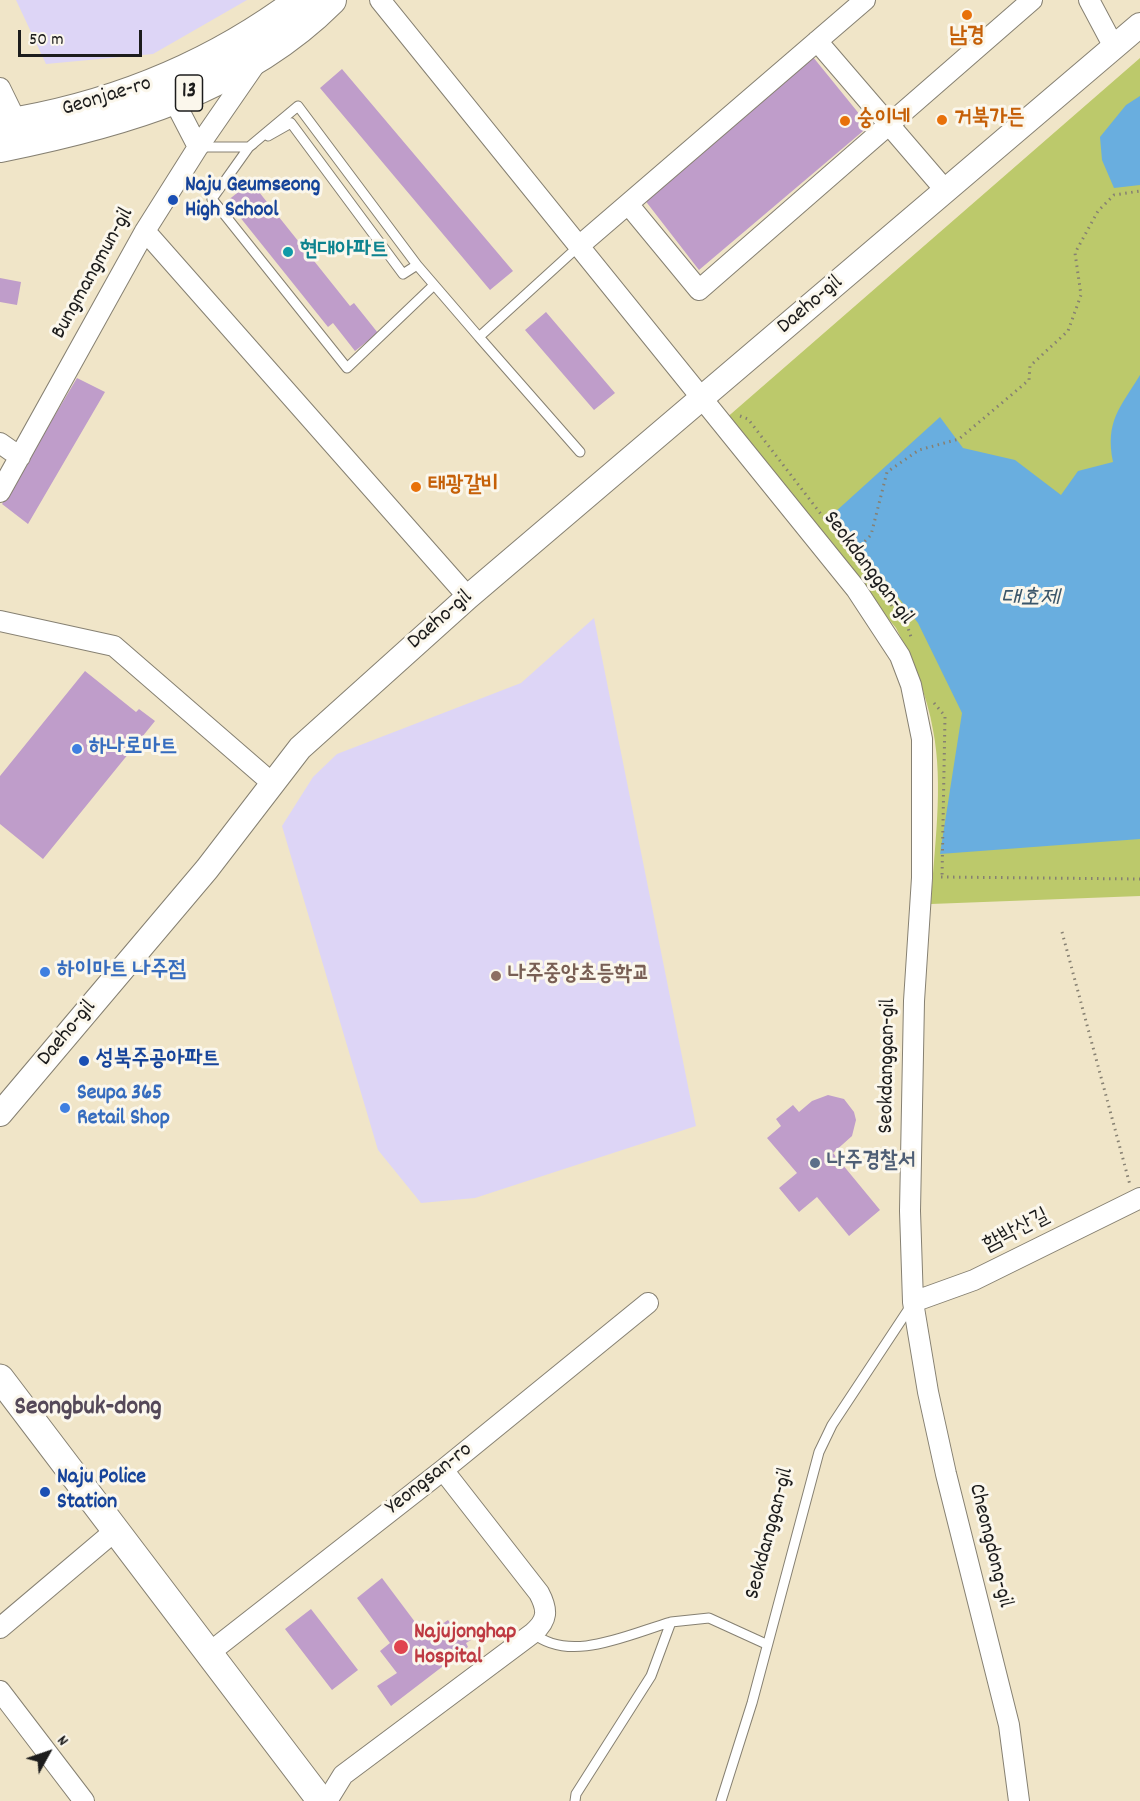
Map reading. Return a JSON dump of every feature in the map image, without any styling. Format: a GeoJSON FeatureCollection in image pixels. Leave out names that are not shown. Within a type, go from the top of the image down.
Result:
{"type":"FeatureCollection","features":[{"type":"Feature","properties":{"kind":"main road","name":"Geonjae-ro"},"geometry":{"type":"LineString","coordinates":[[168,90],[301,0]]}},
{"type":"Feature","properties":{"kind":"main road","name":"Geonjae-ro"},"geometry":{"type":"LineString","coordinates":[[10,134],[84,107],[217,81],[259,59],[305,25],[331,0]]}},
{"type":"Feature","properties":{"kind":"main road"},"geometry":{"type":"LineString","coordinates":[[0,1378],[321,1801]]}},
{"type":"Feature","properties":{"kind":"street","name":"Seokdanggan-gil"},"geometry":{"type":"LineString","coordinates":[[380,0],[856,589],[900,656],[911,685],[922,739],[922,878],[914,1013],[910,1211],[914,1302]]}},
{"type":"Feature","properties":{"kind":"street"},"geometry":{"type":"LineString","coordinates":[[579,246],[865,0]]}},
{"type":"Feature","properties":{"kind":"street"},"geometry":{"type":"LineString","coordinates":[[628,204],[699,290],[1032,0]]}},
{"type":"Feature","properties":{"kind":"street"},"geometry":{"type":"LineString","coordinates":[[1089,0],[1114,47]]}},
{"type":"Feature","properties":{"kind":"street","name":"Daeho-gil"},"geometry":{"type":"LineString","coordinates":[[0,1114],[207,869],[300,748],[468,597],[1140,25]]}},
{"type":"Feature","properties":{"kind":"street"},"geometry":{"type":"LineString","coordinates":[[817,42],[946,190]]}},
{"type":"Feature","properties":{"kind":"street","name":"Geonjae-ro"},"geometry":{"type":"LineString","coordinates":[[198,147],[259,59]]}},
{"type":"Feature","properties":{"kind":"street"},"geometry":{"type":"LineString","coordinates":[[0,88],[10,134]]}},
{"type":"Feature","properties":{"kind":"street"},"geometry":{"type":"LineString","coordinates":[[168,90],[198,147]]}},
{"type":"Feature","properties":{"kind":"street","name":"Bungmangmun-gil"},"geometry":{"type":"LineString","coordinates":[[0,492],[145,231],[198,147]]}},
{"type":"Feature","properties":{"kind":"street"},"geometry":{"type":"LineString","coordinates":[[145,231],[468,597]]}},
{"type":"Feature","properties":{"kind":"street"},"geometry":{"type":"LineString","coordinates":[[0,443],[20,457]]}},
{"type":"Feature","properties":{"kind":"street"},"geometry":{"type":"LineString","coordinates":[[0,621],[114,646],[272,783]]}},
{"type":"Feature","properties":{"kind":"street","name":"함박산길"},"geometry":{"type":"LineString","coordinates":[[914,1302],[974,1280],[1137,1198]]}},
{"type":"Feature","properties":{"kind":"street","name":"Cheongdong-gil"},"geometry":{"type":"LineString","coordinates":[[914,1302],[928,1392],[946,1474],[1008,1725],[1019,1801]]}},
{"type":"Feature","properties":{"kind":"street","name":"Yeongsan-ro"},"geometry":{"type":"LineString","coordinates":[[209,1653],[443,1470],[648,1303]]}},
{"type":"Feature","properties":{"kind":"street"},"geometry":{"type":"LineString","coordinates":[[327,1801],[343,1774],[538,1628],[546,1607],[539,1593],[443,1470]]}},
{"type":"Feature","properties":{"kind":"street"},"geometry":{"type":"LineString","coordinates":[[0,1628],[116,1530]]}},
{"type":"Feature","properties":{"kind":"street"},"geometry":{"type":"LineString","coordinates":[[0,1691],[84,1801]]}},
{"type":"Feature","properties":{"kind":"lane"},"geometry":{"type":"LineString","coordinates":[[434,285],[347,368],[213,199],[249,147],[298,106],[417,266],[434,285],[580,452]]}},
{"type":"Feature","properties":{"kind":"lane"},"geometry":{"type":"LineString","coordinates":[[198,147],[249,147],[291,123],[403,274],[417,266]]}},
{"type":"Feature","properties":{"kind":"lane"},"geometry":{"type":"LineString","coordinates":[[478,336],[579,246]]}},
{"type":"Feature","properties":{"kind":"lane","name":"Seokdanggan-gil"},"geometry":{"type":"LineString","coordinates":[[721,1801],[752,1704],[766,1644],[819,1452],[832,1425],[914,1302]]}},
{"type":"Feature","properties":{"kind":"lane"},"geometry":{"type":"LineString","coordinates":[[538,1628],[542,1641],[578,1649],[671,1622],[709,1618],[766,1644]]}},
{"type":"Feature","properties":{"kind":"lane"},"geometry":{"type":"LineString","coordinates":[[575,1801],[576,1794],[651,1676],[671,1622]]}},
{"type":"Feature","properties":{"kind":"path"},"geometry":{"type":"LineString","coordinates":[[852,554],[871,535],[887,472],[920,450],[959,439],[1029,380],[1030,366],[1068,331],[1081,295],[1075,253],[1098,211],[1114,195],[1139,192]]}},
{"type":"Feature","properties":{"kind":"path"},"geometry":{"type":"LineString","coordinates":[[922,878],[1140,879]]}},
{"type":"Feature","properties":{"kind":"path"},"geometry":{"type":"LineString","coordinates":[[1062,932],[1137,1198]]}},
{"type":"Feature","properties":{"kind":"shaded area"},"geometry":{"type":"Polygon","coordinates":[[[16,0],[247,0],[153,54],[46,64],[16,0]]]}},
{"type":"Feature","properties":{"kind":"shaded area","name":"나주중앙초등학교"},"geometry":{"type":"Polygon","coordinates":[[[594,618],[696,1126],[475,1198],[421,1203],[378,1150],[282,826],[313,777],[337,754],[521,683],[594,618]]]}},
{"type":"Feature","properties":{"kind":"green space"},"geometry":{"type":"Polygon","coordinates":[[[1140,58],[1140,896],[931,904],[938,773],[933,730],[927,704],[913,665],[896,628],[724,420],[1140,58]]]}},
{"type":"Feature","properties":{"kind":"water"},"geometry":{"type":"Polygon","coordinates":[[[1140,96],[1140,185],[1114,188],[1102,160],[1100,137],[1126,105],[1140,96]]]}},
{"type":"Feature","properties":{"kind":"water","name":"대호제"},"geometry":{"type":"Polygon","coordinates":[[[1140,375],[1140,839],[940,854],[962,713],[918,623],[834,513],[940,417],[963,448],[1015,460],[1061,495],[1078,471],[1113,462],[1111,436],[1113,425],[1121,406],[1140,375]]]}},
{"type":"Feature","properties":{"kind":"building"},"geometry":{"type":"Polygon","coordinates":[[[813,57],[869,126],[699,270],[644,199],[813,57]]]}},
{"type":"Feature","properties":{"kind":"building"},"geometry":{"type":"Polygon","coordinates":[[[342,69],[513,271],[490,290],[320,88],[342,69]]]}},
{"type":"Feature","properties":{"kind":"building","name":"현대아파트"},"geometry":{"type":"Polygon","coordinates":[[[251,182],[350,306],[354,303],[378,333],[355,351],[333,323],[328,327],[227,201],[251,182]]]}},
{"type":"Feature","properties":{"kind":"building"},"geometry":{"type":"Polygon","coordinates":[[[0,278],[21,282],[17,305],[0,302],[0,278]]]}},
{"type":"Feature","properties":{"kind":"building"},"geometry":{"type":"Polygon","coordinates":[[[546,312],[615,393],[594,410],[525,330],[546,312]]]}},
{"type":"Feature","properties":{"kind":"building"},"geometry":{"type":"Polygon","coordinates":[[[77,378],[105,392],[28,524],[2,504],[77,378]]]}},
{"type":"Feature","properties":{"kind":"building","name":"하나로마트"},"geometry":{"type":"Polygon","coordinates":[[[85,671],[136,712],[139,709],[155,721],[43,859],[0,824],[0,776],[85,671]]]}},
{"type":"Feature","properties":{"kind":"building","name":"나주경찰서"},"geometry":{"type":"Polygon","coordinates":[[[828,1095],[844,1099],[854,1112],[856,1120],[852,1136],[833,1153],[880,1210],[849,1236],[817,1197],[799,1212],[779,1188],[797,1173],[767,1138],[781,1126],[776,1119],[793,1105],[799,1112],[812,1101],[828,1095]]]}},
{"type":"Feature","properties":{"kind":"building"},"geometry":{"type":"Polygon","coordinates":[[[382,1578],[415,1622],[418,1621],[425,1629],[422,1631],[426,1635],[448,1620],[456,1631],[461,1628],[471,1640],[466,1643],[468,1647],[391,1706],[377,1686],[397,1673],[380,1651],[390,1643],[357,1598],[382,1578]]]}},
{"type":"Feature","properties":{"kind":"building"},"geometry":{"type":"Polygon","coordinates":[[[311,1609],[358,1670],[332,1690],[285,1629],[311,1609]]]}},
{"type":"Feature","properties":{"kind":"place","name":"남경"},"geometry":{"type":"Point","coordinates":[967,15]}},
{"type":"Feature","properties":{"kind":"place","name":"거북가든"},"geometry":{"type":"Point","coordinates":[942,120]}},
{"type":"Feature","properties":{"kind":"place","name":"숭이네"},"geometry":{"type":"Point","coordinates":[845,121]}},
{"type":"Feature","properties":{"kind":"place","name":"Naju Geumseong High School"},"geometry":{"type":"Point","coordinates":[173,200]}},
{"type":"Feature","properties":{"kind":"place","name":"현대아파트"},"geometry":{"type":"Point","coordinates":[288,252]}},
{"type":"Feature","properties":{"kind":"place","name":"태광갈비"},"geometry":{"type":"Point","coordinates":[416,487]}},
{"type":"Feature","properties":{"kind":"place","name":"하나로마트"},"geometry":{"type":"Point","coordinates":[77,749]}},
{"type":"Feature","properties":{"kind":"place","name":"하이마트 나주점"},"geometry":{"type":"Point","coordinates":[45,972]}},
{"type":"Feature","properties":{"kind":"place","name":"나주중앙초등학교"},"geometry":{"type":"Point","coordinates":[496,976]}},
{"type":"Feature","properties":{"kind":"place","name":"성북주공아파트"},"geometry":{"type":"Point","coordinates":[84,1061]}},
{"type":"Feature","properties":{"kind":"place","name":"Seupa 365 Retail Shop"},"geometry":{"type":"Point","coordinates":[65,1108]}},
{"type":"Feature","properties":{"kind":"place","name":"나주경찰서"},"geometry":{"type":"Point","coordinates":[815,1163]}},
{"type":"Feature","properties":{"kind":"place","name":"Naju Police Station"},"geometry":{"type":"Point","coordinates":[45,1492]}},
{"type":"Feature","properties":{"kind":"place","name":"Najujonghap Hospital"},"geometry":{"type":"Point","coordinates":[401,1647]}},
{"type":"Feature","properties":{"kind":"district","name":"Seongbuk-dong"},"geometry":{"type":"Point","coordinates":[88,1409]}}]}
